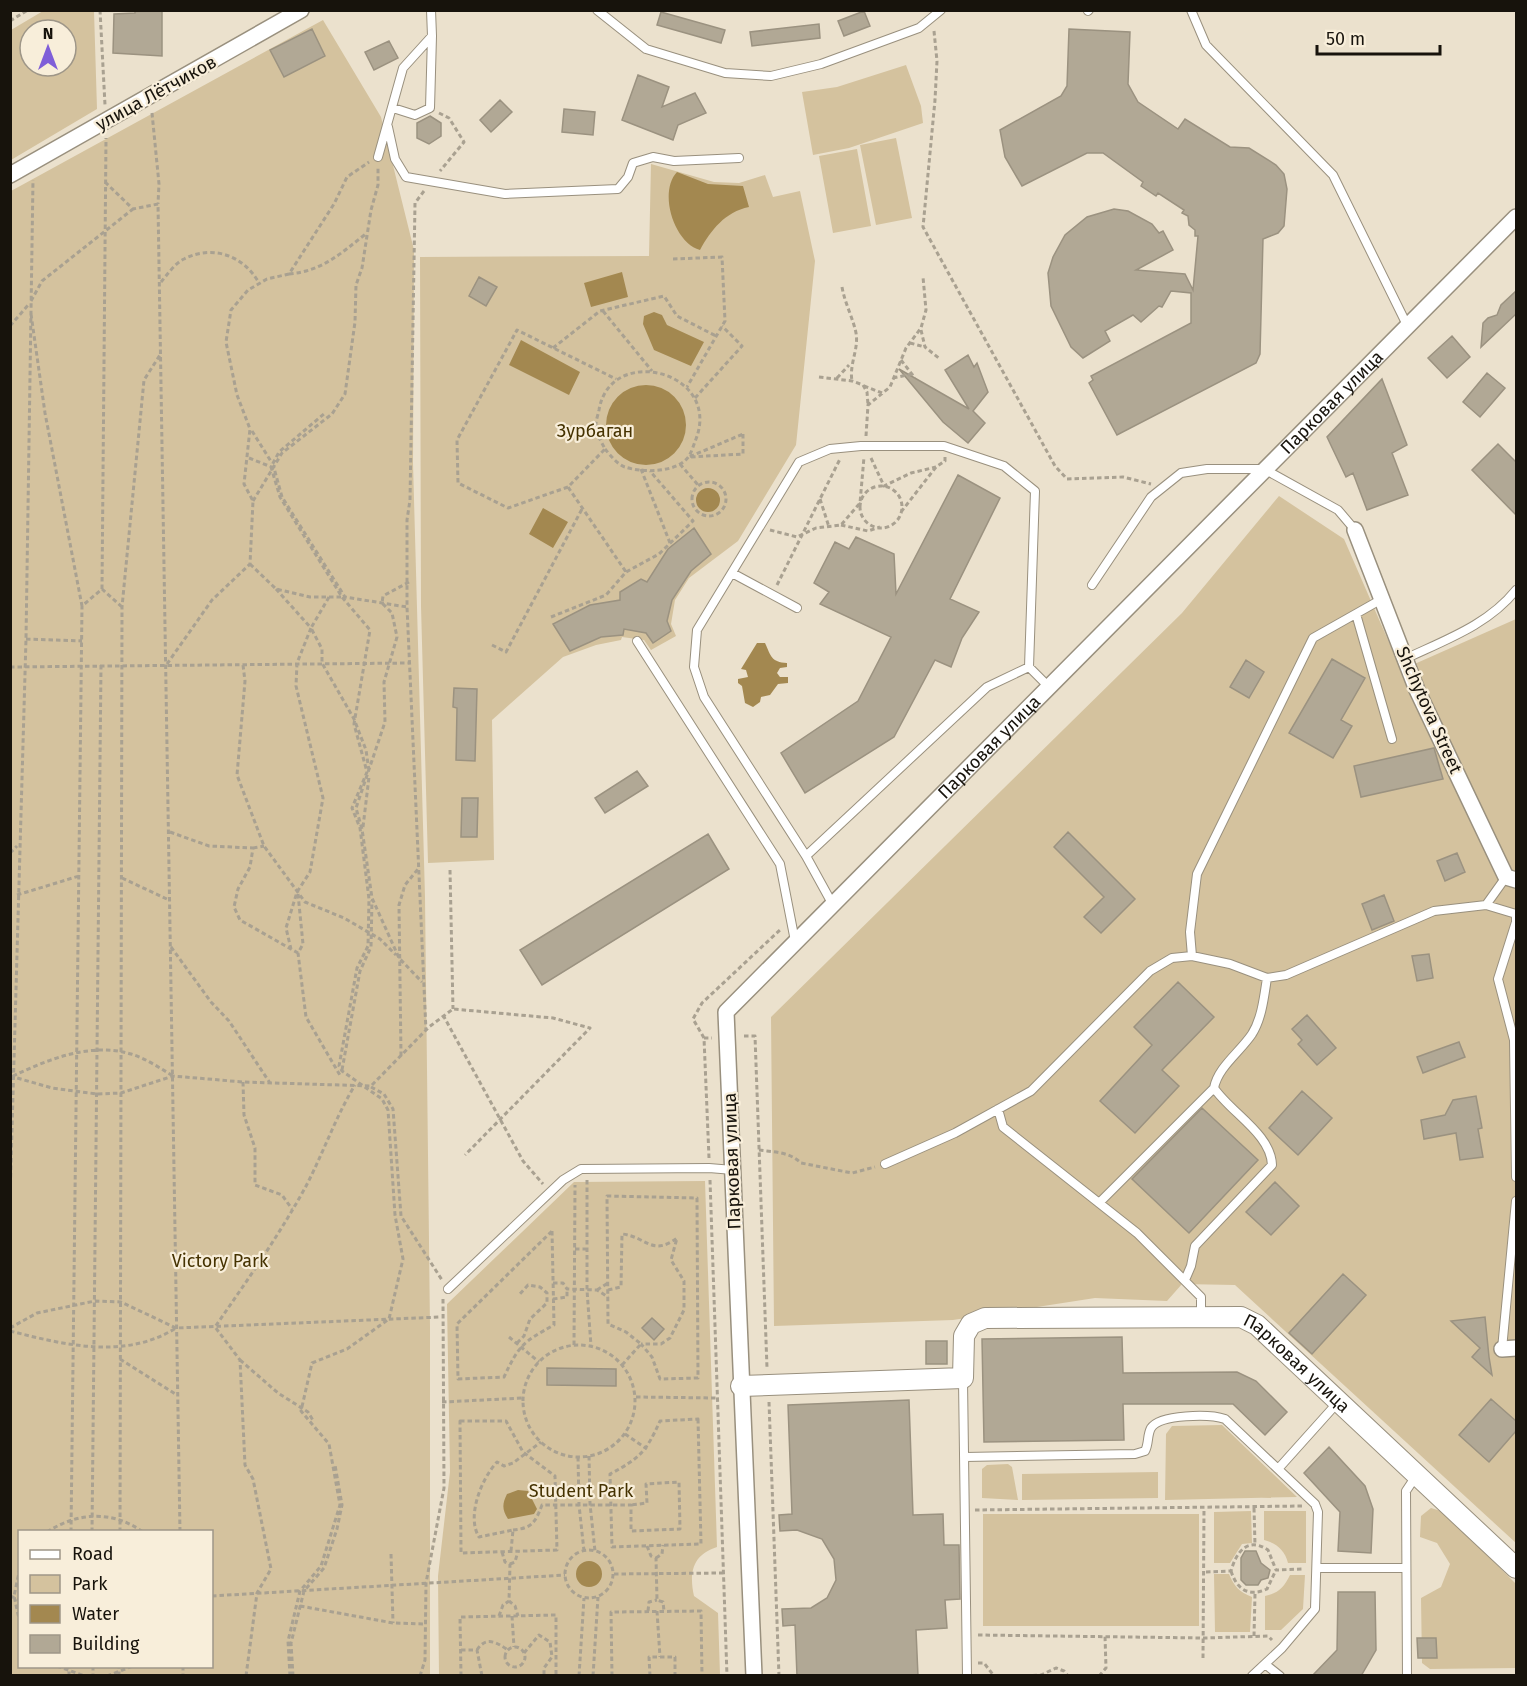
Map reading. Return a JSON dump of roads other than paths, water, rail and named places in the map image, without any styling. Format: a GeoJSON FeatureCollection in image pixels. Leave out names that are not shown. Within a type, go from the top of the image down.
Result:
{"type":"FeatureCollection","features":[{"type":"Feature","properties":{"kind":"street","name":"улица Лётчиков"},"geometry":{"type":"LineString","coordinates":[[10,175],[302,10]]}},
{"type":"Feature","properties":{"kind":"street","name":"Парковая улица"},"geometry":{"type":"LineString","coordinates":[[754,1676],[726,1012],[1516,217]]}},
{"type":"Feature","properties":{"kind":"street","name":"Shchytova Street"},"geometry":{"type":"LineString","coordinates":[[1355,530],[1417,690],[1511,878]]}},
{"type":"Feature","properties":{"kind":"street","name":"Парковая улица"},"geometry":{"type":"LineString","coordinates":[[963,1378],[964,1336],[971,1324],[985,1318],[1241,1317],[1257,1325],[1340,1400],[1516,1568]]}},
{"type":"Feature","properties":{"kind":"street"},"geometry":{"type":"LineString","coordinates":[[741,1386],[963,1378]]}},
{"type":"Feature","properties":{"kind":"lane"},"geometry":{"type":"LineString","coordinates":[[393,108],[415,115],[430,108],[432,10]]}},
{"type":"Feature","properties":{"kind":"lane"},"geometry":{"type":"LineString","coordinates":[[597,10],[646,49],[725,73],[771,76],[821,64],[919,28],[941,10]]}},
{"type":"Feature","properties":{"kind":"lane"},"geometry":{"type":"LineString","coordinates":[[1191,10],[1206,45],[1333,175],[1407,325]]}},
{"type":"Feature","properties":{"kind":"lane"},"geometry":{"type":"LineString","coordinates":[[378,157],[403,68],[432,36]]}},
{"type":"Feature","properties":{"kind":"lane"},"geometry":{"type":"LineString","coordinates":[[388,127],[395,159],[406,177],[430,183],[505,194],[618,189],[628,177],[633,163],[653,157],[674,161],[739,158]]}},
{"type":"Feature","properties":{"kind":"lane"},"geometry":{"type":"LineString","coordinates":[[832,905],[806,856],[704,697],[694,667],[697,630],[799,462],[830,449],[846,447],[944,446],[1004,466],[1035,491],[1029,667],[1050,688]]}},
{"type":"Feature","properties":{"kind":"lane"},"geometry":{"type":"LineString","coordinates":[[1092,585],[1151,497],[1181,473],[1207,469],[1264,469],[1338,510],[1355,530]]}},
{"type":"Feature","properties":{"kind":"lane"},"geometry":{"type":"LineString","coordinates":[[732,573],[797,608]]}},
{"type":"Feature","properties":{"kind":"lane"},"geometry":{"type":"LineString","coordinates":[[1405,659],[1471,628],[1504,606],[1516,590]]}},
{"type":"Feature","properties":{"kind":"lane"},"geometry":{"type":"LineString","coordinates":[[1192,956],[1190,932],[1197,874],[1313,638],[1382,599]]}},
{"type":"Feature","properties":{"kind":"lane"},"geometry":{"type":"LineString","coordinates":[[1356,614],[1392,739]]}},
{"type":"Feature","properties":{"kind":"lane"},"geometry":{"type":"LineString","coordinates":[[636,641],[780,864],[795,942]]}},
{"type":"Feature","properties":{"kind":"lane"},"geometry":{"type":"LineString","coordinates":[[806,856],[987,687],[1029,667]]}},
{"type":"Feature","properties":{"kind":"lane"},"geometry":{"type":"LineString","coordinates":[[1486,905],[1511,878]]}},
{"type":"Feature","properties":{"kind":"lane"},"geometry":{"type":"LineString","coordinates":[[885,1164],[955,1133],[1031,1091],[1150,971],[1172,958],[1192,956],[1230,964],[1267,978],[1286,975],[1434,911],[1486,905],[1516,914],[1516,922],[1498,979],[1514,1040],[1516,1177]]}},
{"type":"Feature","properties":{"kind":"lane"},"geometry":{"type":"LineString","coordinates":[[1099,1203],[1214,1088],[1219,1074],[1254,1031],[1264,1001],[1267,978]]}},
{"type":"Feature","properties":{"kind":"lane"},"geometry":{"type":"LineString","coordinates":[[1185,1280],[1191,1266],[1195,1246],[1272,1165],[1272,1153],[1263,1140],[1214,1088]]}},
{"type":"Feature","properties":{"kind":"lane"},"geometry":{"type":"LineString","coordinates":[[998,1109],[1003,1127],[1137,1233],[1185,1280],[1201,1297],[1201,1317]]}},
{"type":"Feature","properties":{"kind":"lane"},"geometry":{"type":"LineString","coordinates":[[448,1289],[563,1180],[581,1169],[710,1168],[733,1170]]}},
{"type":"Feature","properties":{"kind":"lane"},"geometry":{"type":"LineString","coordinates":[[1509,1349],[1516,1201]]}},
{"type":"Feature","properties":{"kind":"lane"},"geometry":{"type":"LineString","coordinates":[[963,1378],[967,1676]]}},
{"type":"Feature","properties":{"kind":"lane"},"geometry":{"type":"LineString","coordinates":[[1278,1469],[1340,1400]]}},
{"type":"Feature","properties":{"kind":"lane"},"geometry":{"type":"LineString","coordinates":[[965,1457],[1136,1454],[1145,1451],[1152,1426],[1160,1420],[1219,1417],[1229,1423],[1315,1504],[1318,1512],[1315,1609],[1282,1648],[1252,1676]]}},
{"type":"Feature","properties":{"kind":"lane"},"geometry":{"type":"LineString","coordinates":[[1407,1676],[1406,1491],[1419,1474]]}},
{"type":"Feature","properties":{"kind":"lane"},"geometry":{"type":"LineString","coordinates":[[1318,1568],[1406,1568]]}},
{"type":"Feature","properties":{"kind":"lane"},"geometry":{"type":"LineString","coordinates":[[1265,1664],[1280,1676]]}},
{"type":"Feature","properties":{"kind":"water"},"geometry":{"type":"Polygon","coordinates":[[[677,172],[708,184],[743,186],[749,207],[740,209],[720,223],[700,250],[683,238],[672,216],[669,192],[671,181],[677,172]]]}},
{"type":"Feature","properties":{"kind":"water"},"geometry":{"type":"Polygon","coordinates":[[[622,272],[628,297],[591,307],[584,283],[622,272]]]}},
{"type":"Feature","properties":{"kind":"water"},"geometry":{"type":"Polygon","coordinates":[[[654,312],[662,315],[667,325],[704,342],[691,366],[654,350],[643,324],[644,316],[654,312]]]}},
{"type":"Feature","properties":{"kind":"water"},"geometry":{"type":"Polygon","coordinates":[[[521,340],[580,372],[569,395],[509,365],[521,340]]]}},
{"type":"Feature","properties":{"kind":"water"},"geometry":{"type":"Polygon","coordinates":[[[646,385],[661,388],[674,397],[683,410],[686,425],[683,440],[674,453],[661,462],[646,465],[631,462],[618,453],[609,440],[606,425],[609,410],[618,397],[631,388],[646,385]]]}},
{"type":"Feature","properties":{"kind":"water"},"geometry":{"type":"Polygon","coordinates":[[[708,488],[716,492],[720,500],[716,508],[708,512],[700,508],[696,500],[700,492],[708,488]]]}},
{"type":"Feature","properties":{"kind":"water"},"geometry":{"type":"Polygon","coordinates":[[[543,508],[568,522],[553,548],[529,534],[543,508]]]}},
{"type":"Feature","properties":{"kind":"water"},"geometry":{"type":"Polygon","coordinates":[[[757,643],[765,643],[775,660],[787,663],[787,667],[780,668],[777,673],[780,677],[788,677],[788,683],[778,684],[770,695],[761,697],[760,702],[753,707],[745,703],[742,686],[738,683],[738,679],[748,677],[746,670],[741,669],[757,643]]]}},
{"type":"Feature","properties":{"kind":"water"},"geometry":{"type":"Polygon","coordinates":[[[518,1490],[528,1491],[537,1509],[534,1514],[508,1519],[503,1507],[504,1501],[507,1494],[518,1490]]]}},
{"type":"Feature","properties":{"kind":"water"},"geometry":{"type":"Polygon","coordinates":[[[589,1561],[599,1564],[602,1574],[599,1584],[589,1587],[579,1584],[576,1574],[579,1564],[589,1561]]]}},
{"type":"Feature","properties":{"kind":"park label","name":"Зурбаган"},"geometry":{"type":"Point","coordinates":[595,431]}},
{"type":"Feature","properties":{"kind":"park label","name":"Victory Park"},"geometry":{"type":"Point","coordinates":[220,1261]}},
{"type":"Feature","properties":{"kind":"park label","name":"Student Park"},"geometry":{"type":"Point","coordinates":[581,1491]}}]}
